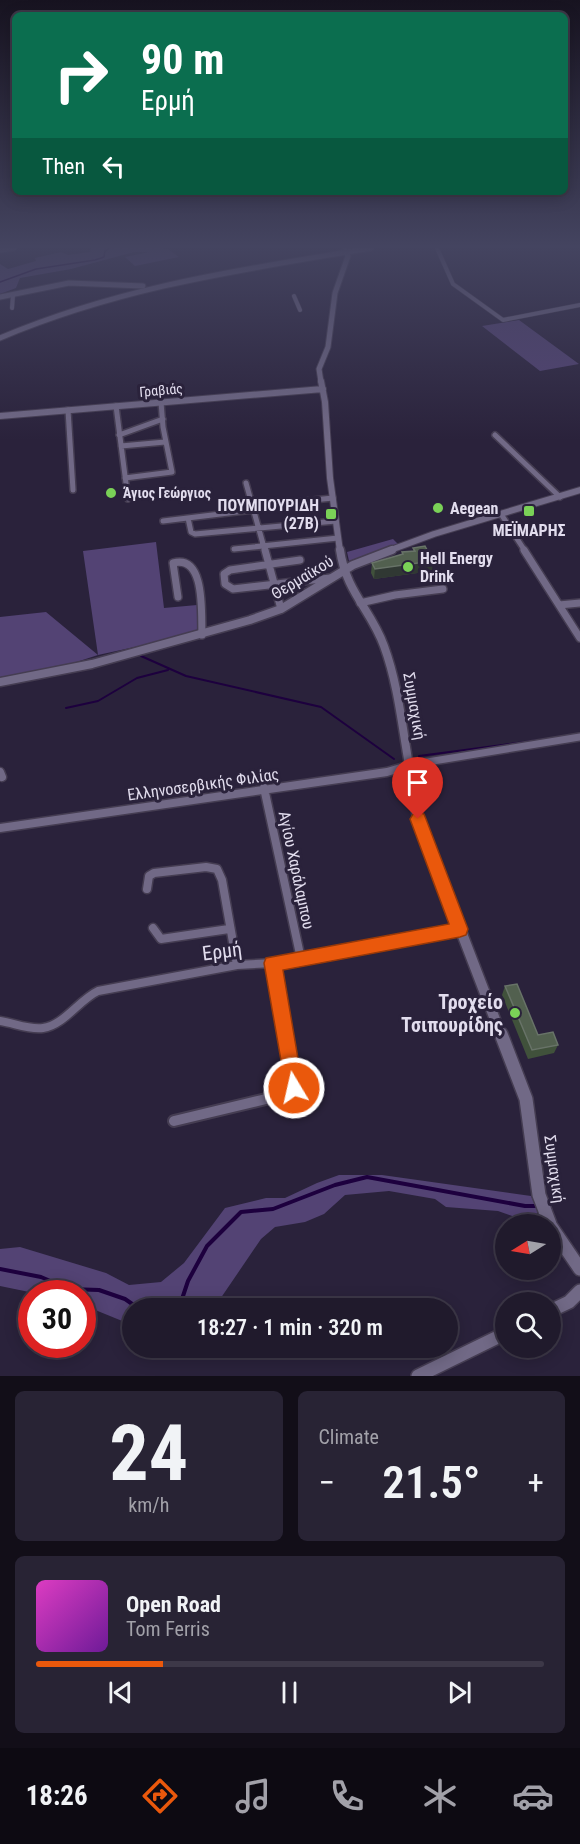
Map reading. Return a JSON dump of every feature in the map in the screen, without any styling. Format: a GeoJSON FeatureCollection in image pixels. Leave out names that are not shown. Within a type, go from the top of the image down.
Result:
{"type":"FeatureCollection","features":[{"type":"Feature","properties":{"kind":"main road"},"geometry":{"type":"LineString","coordinates":[[0,337],[56,312]]}},
{"type":"Feature","properties":{"kind":"main road"},"geometry":{"type":"LineString","coordinates":[[0,337],[63,312]]}},
{"type":"Feature","properties":{"kind":"street","name":"Συμμαχική"},"geometry":{"type":"LineString","coordinates":[[333,312],[328,347],[320,366],[343,571],[379,633],[388,655],[418,819],[526,1099],[532,1123],[540,1198],[547,1214]]}},
{"type":"Feature","properties":{"kind":"street"},"geometry":{"type":"LineString","coordinates":[[492,312],[503,320],[543,312]]}},
{"type":"Feature","properties":{"kind":"street","name":"Γραβιάς"},"geometry":{"type":"LineString","coordinates":[[0,416],[323,389]]}},
{"type":"Feature","properties":{"kind":"street"},"geometry":{"type":"LineString","coordinates":[[125,478],[172,472],[165,442],[160,402]]}},
{"type":"Feature","properties":{"kind":"street"},"geometry":{"type":"LineString","coordinates":[[116,406],[128,499]]}},
{"type":"Feature","properties":{"kind":"street"},"geometry":{"type":"LineString","coordinates":[[68,410],[73,490]]}},
{"type":"Feature","properties":{"kind":"street"},"geometry":{"type":"LineString","coordinates":[[119,435],[163,419]]}},
{"type":"Feature","properties":{"kind":"street"},"geometry":{"type":"LineString","coordinates":[[495,435],[561,496]]}},
{"type":"Feature","properties":{"kind":"street"},"geometry":{"type":"LineString","coordinates":[[121,446],[165,442]]}},
{"type":"Feature","properties":{"kind":"street"},"geometry":{"type":"LineString","coordinates":[[246,483],[281,609]]}},
{"type":"Feature","properties":{"kind":"street","name":"Θερμαϊκού"},"geometry":{"type":"LineString","coordinates":[[0,682],[65,670],[202,635],[281,609],[343,571],[434,534],[580,490]]}},
{"type":"Feature","properties":{"kind":"street"},"geometry":{"type":"LineString","coordinates":[[164,521],[333,498]]}},
{"type":"Feature","properties":{"kind":"street"},"geometry":{"type":"LineString","coordinates":[[501,514],[580,638]]}},
{"type":"Feature","properties":{"kind":"street"},"geometry":{"type":"LineString","coordinates":[[188,518],[192,534],[336,521]]}},
{"type":"Feature","properties":{"kind":"street"},"geometry":{"type":"LineString","coordinates":[[234,549],[338,538]]}},
{"type":"Feature","properties":{"kind":"street"},"geometry":{"type":"LineString","coordinates":[[300,560],[227,571],[224,574],[225,584],[233,589],[332,578]]}},
{"type":"Feature","properties":{"kind":"street"},"geometry":{"type":"LineString","coordinates":[[178,597],[173,563],[183,561],[190,564],[194,570],[200,596],[202,635]]}},
{"type":"Feature","properties":{"kind":"street"},"geometry":{"type":"LineString","coordinates":[[360,603],[396,595],[443,589]]}},
{"type":"Feature","properties":{"kind":"street"},"geometry":{"type":"LineString","coordinates":[[559,605],[580,603]]}},
{"type":"Feature","properties":{"kind":"street","name":"Ελληνοσερβικής Φιλίας"},"geometry":{"type":"LineString","coordinates":[[0,828],[387,772],[409,765],[580,737]]}},
{"type":"Feature","properties":{"kind":"street","name":"Αγίου Χαράλαμπου"},"geometry":{"type":"LineString","coordinates":[[264,788],[301,959]]}},
{"type":"Feature","properties":{"kind":"street"},"geometry":{"type":"LineString","coordinates":[[147,888],[148,876],[154,873],[206,867],[217,869],[222,880],[237,965]]}},
{"type":"Feature","properties":{"kind":"street"},"geometry":{"type":"LineString","coordinates":[[153,928],[161,939],[229,929]]}},
{"type":"Feature","properties":{"kind":"street","name":"Ερμή"},"geometry":{"type":"LineString","coordinates":[[0,1020],[40,1028],[50,1027],[58,1023],[80,1000],[98,991],[237,965],[301,959],[460,929]]}},
{"type":"Feature","properties":{"kind":"street"},"geometry":{"type":"LineString","coordinates":[[174,1121],[291,1094],[294,1088],[273,963]]}},
{"type":"Feature","properties":{"kind":"street","name":"Συμμαχική"},"geometry":{"type":"LineString","coordinates":[[561,1240],[580,1269]]}},
{"type":"Feature","properties":{"kind":"street"},"geometry":{"type":"LineString","coordinates":[[561,1306],[569,1302],[580,1291]]}},
{"type":"Feature","properties":{"kind":"street"},"geometry":{"type":"LineString","coordinates":[[418,1376],[495,1338]]}},
{"type":"Feature","properties":{"kind":"shaded area"},"geometry":{"type":"Polygon","coordinates":[[[519,320],[579,364],[540,371],[482,326],[519,320]]]}},
{"type":"Feature","properties":{"kind":"shaded area"},"geometry":{"type":"Polygon","coordinates":[[[393,539],[398,544],[349,561],[347,552],[393,539]]]}},
{"type":"Feature","properties":{"kind":"shaded area"},"geometry":{"type":"Polygon","coordinates":[[[156,542],[164,608],[197,605],[199,633],[98,655],[83,551],[156,542]]]}},
{"type":"Feature","properties":{"kind":"shaded area"},"geometry":{"type":"Polygon","coordinates":[[[46,612],[98,655],[55,669],[0,677],[0,617],[46,612]]]}},
{"type":"Feature","properties":{"kind":"shaded area"},"geometry":{"type":"Polygon","coordinates":[[[339,1175],[382,1175],[531,1196],[538,1211],[536,1214],[506,1214],[498,1211],[446,1207],[435,1199],[389,1191],[345,1195],[324,1214],[305,1222],[275,1227],[261,1239],[221,1298],[122,1298],[122,1321],[96,1310],[96,1280],[18,1280],[18,1290],[0,1286],[0,1249],[20,1247],[106,1273],[129,1285],[161,1282],[184,1263],[225,1208],[266,1198],[285,1198],[339,1175]]]}},
{"type":"Feature","properties":{"kind":"building"},"geometry":{"type":"Polygon","coordinates":[[[425,546],[433,561],[375,569],[372,563],[403,554],[402,552],[415,551],[413,548],[425,546]]]}},
{"type":"Feature","properties":{"kind":"building"},"geometry":{"type":"Polygon","coordinates":[[[517,984],[538,1035],[553,1032],[558,1045],[532,1050],[505,986],[517,984]]]}},
{"type":"Feature","properties":{"kind":"waterway"},"geometry":{"type":"LineString","coordinates":[[141,656],[186,676],[321,707],[394,759]]}},
{"type":"Feature","properties":{"kind":"waterway"},"geometry":{"type":"LineString","coordinates":[[66,708],[98,701],[137,678],[168,670]]}},
{"type":"Feature","properties":{"kind":"waterway"},"geometry":{"type":"LineString","coordinates":[[419,756],[562,737]]}},
{"type":"Feature","properties":{"kind":"waterway"},"geometry":{"type":"LineString","coordinates":[[182,1298],[188,1281],[207,1246],[241,1212],[273,1209],[335,1185],[367,1177],[525,1206],[539,1206]]}},
{"type":"Feature","properties":{"kind":"waterway"},"geometry":{"type":"LineString","coordinates":[[0,1269],[41,1277],[69,1289],[99,1290],[122,1298]]}},
{"type":"Feature","properties":{"kind":"place","name":"Άγιος Γεώργιος"},"geometry":{"type":"Point","coordinates":[111,493]}},
{"type":"Feature","properties":{"kind":"place","name":"Aegean"},"geometry":{"type":"Point","coordinates":[438,508]}},
{"type":"Feature","properties":{"kind":"place","name":"ΜΕΪΜΑΡΗΣ"},"geometry":{"type":"Point","coordinates":[529,511]}},
{"type":"Feature","properties":{"kind":"place","name":"ΠΟΥΜΠΟΥΡΙΔΗ (27Β)"},"geometry":{"type":"Point","coordinates":[331,514]}},
{"type":"Feature","properties":{"kind":"place","name":"Hell Energy Drink"},"geometry":{"type":"Point","coordinates":[408,567]}},
{"type":"Feature","properties":{"kind":"place","name":"Τροχείο Τσιπουρίδης"},"geometry":{"type":"Point","coordinates":[515,1013]}},
{"type":"Feature","properties":{"kind":"route"},"geometry":{"type":"LineString","coordinates":[[294,1088],[273,963],[460,929],[418,819]]}}]}
